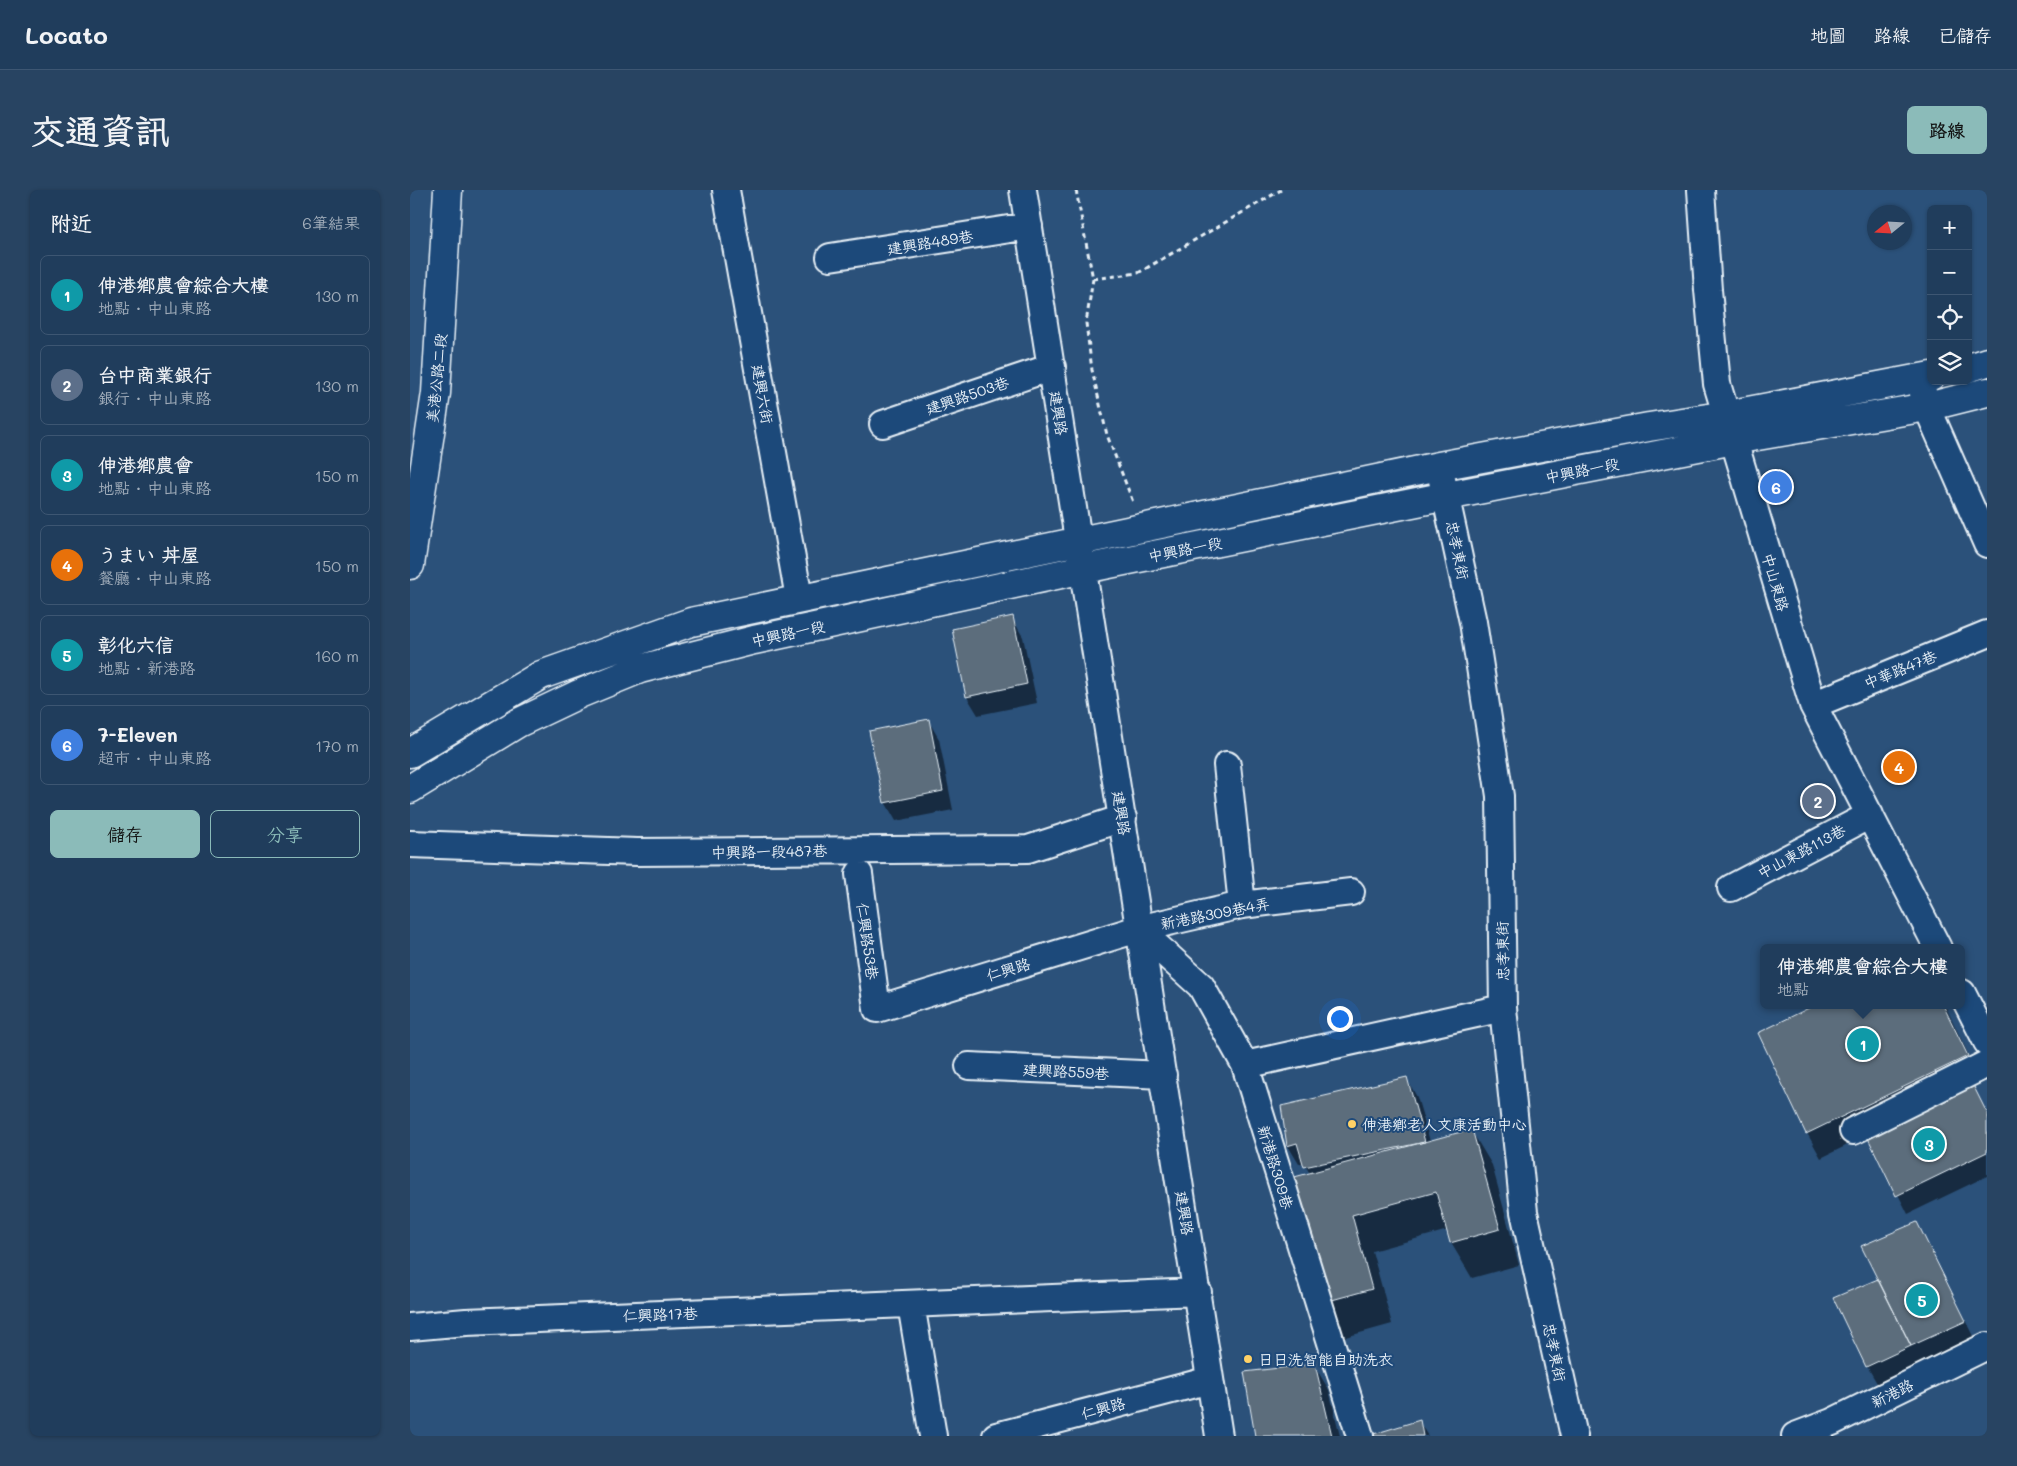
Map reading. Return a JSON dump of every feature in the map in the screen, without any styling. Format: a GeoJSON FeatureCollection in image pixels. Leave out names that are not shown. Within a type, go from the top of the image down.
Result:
{"type":"FeatureCollection","features":[{"type":"Feature","properties":{"kind":"main road","name":"美港公路二段"},"geometry":{"type":"LineString","coordinates":[[410,565],[436,393],[448,190]]}},
{"type":"Feature","properties":{"kind":"main road"},"geometry":{"type":"LineString","coordinates":[[1972,367],[1987,362]]}},
{"type":"Feature","properties":{"kind":"main road","name":"中興路一段"},"geometry":{"type":"LineString","coordinates":[[410,789],[518,723],[579,694],[640,669],[754,640],[1084,569],[1447,496],[1730,428],[1925,377]]}},
{"type":"Feature","properties":{"kind":"main road","name":"中興路一段"},"geometry":{"type":"LineString","coordinates":[[410,753],[541,675],[691,622],[1439,466],[1649,427],[1730,428],[1927,407],[1987,392]]}},
{"type":"Feature","properties":{"kind":"street","name":"建興六街"},"geometry":{"type":"LineString","coordinates":[[726,190],[799,598]]}},
{"type":"Feature","properties":{"kind":"street","name":"建興路"},"geometry":{"type":"LineString","coordinates":[[1023,190],[1123,818],[1138,929],[1220,1436]]}},
{"type":"Feature","properties":{"kind":"street","name":"中山東路"},"geometry":{"type":"LineString","coordinates":[[1701,190],[1717,384],[1813,705],[1936,944]]}},
{"type":"Feature","properties":{"kind":"street","name":"建興路489巷"},"geometry":{"type":"LineString","coordinates":[[830,257],[1029,226]]}},
{"type":"Feature","properties":{"kind":"street","name":"建興路503巷"},"geometry":{"type":"LineString","coordinates":[[883,424],[1052,366]]}},
{"type":"Feature","properties":{"kind":"street"},"geometry":{"type":"LineString","coordinates":[[1925,377],[1927,407],[1987,544]]}},
{"type":"Feature","properties":{"kind":"street","name":"忠孝東街"},"geometry":{"type":"LineString","coordinates":[[1439,466],[1473,622],[1500,796],[1503,1008],[1524,1212],[1574,1436]]}},
{"type":"Feature","properties":{"kind":"street","name":"中華路47巷"},"geometry":{"type":"LineString","coordinates":[[1813,705],[1987,634]]}},
{"type":"Feature","properties":{"kind":"street"},"geometry":{"type":"LineString","coordinates":[[1227,765],[1242,904]]}},
{"type":"Feature","properties":{"kind":"street","name":"中山東路113巷"},"geometry":{"type":"LineString","coordinates":[[1731,888],[1870,815]]}},
{"type":"Feature","properties":{"kind":"street","name":"中興路一段487巷"},"geometry":{"type":"LineString","coordinates":[[410,844],[637,852],[1028,849],[1123,818]]}},
{"type":"Feature","properties":{"kind":"street","name":"仁興路53巷"},"geometry":{"type":"LineString","coordinates":[[859,874],[877,1009]]}},
{"type":"Feature","properties":{"kind":"street","name":"新港路309巷4弄"},"geometry":{"type":"LineString","coordinates":[[1138,929],[1242,904],[1351,892]]}},
{"type":"Feature","properties":{"kind":"street","name":"仁興路"},"geometry":{"type":"LineString","coordinates":[[877,1009],[1138,929]]}},
{"type":"Feature","properties":{"kind":"street","name":"新港路309巷"},"geometry":{"type":"LineString","coordinates":[[1138,929],[1201,986],[1245,1065],[1360,1436]]}},
{"type":"Feature","properties":{"kind":"street"},"geometry":{"type":"LineString","coordinates":[[1965,996],[1980,1014],[1987,1042]]}},
{"type":"Feature","properties":{"kind":"street"},"geometry":{"type":"LineString","coordinates":[[1245,1065],[1503,1008]]}},
{"type":"Feature","properties":{"kind":"street"},"geometry":{"type":"LineString","coordinates":[[1852,1131],[1987,1064]]}},
{"type":"Feature","properties":{"kind":"street","name":"建興路559巷"},"geometry":{"type":"LineString","coordinates":[[969,1066],[1163,1075]]}},
{"type":"Feature","properties":{"kind":"street","name":"仁興路17巷"},"geometry":{"type":"LineString","coordinates":[[410,1327],[466,1322],[1198,1292]]}},
{"type":"Feature","properties":{"kind":"street"},"geometry":{"type":"LineString","coordinates":[[911,1304],[934,1436]]}},
{"type":"Feature","properties":{"kind":"street","name":"新港路"},"geometry":{"type":"LineString","coordinates":[[1795,1436],[1836,1429],[1987,1346]]}},
{"type":"Feature","properties":{"kind":"street","name":"仁興路"},"geometry":{"type":"LineString","coordinates":[[996,1436],[1210,1380]]}},
{"type":"Feature","properties":{"kind":"path"},"geometry":{"type":"LineString","coordinates":[[1076,190],[1093,279],[1086,323],[1092,370],[1107,435],[1144,528]]}},
{"type":"Feature","properties":{"kind":"path"},"geometry":{"type":"LineString","coordinates":[[1093,279],[1138,273],[1281,190]]}},
{"type":"Feature","properties":{"kind":"building"},"geometry":{"type":"Polygon","coordinates":[[[1013,616],[1027,684],[966,697],[952,629],[1013,616]]]}},
{"type":"Feature","properties":{"kind":"building"},"geometry":{"type":"Polygon","coordinates":[[[929,719],[943,791],[884,803],[869,731],[929,719]]]}},
{"type":"Feature","properties":{"kind":"building"},"geometry":{"type":"Polygon","coordinates":[[[1807,1009],[1945,1009],[1968,1056],[1806,1134],[1758,1033],[1807,1009]]]}},
{"type":"Feature","properties":{"kind":"building","name":"伸港鄉老人文康活動中心"},"geometry":{"type":"Polygon","coordinates":[[[1407,1077],[1425,1142],[1304,1167],[1297,1143],[1287,1146],[1281,1106],[1407,1077]]]}},
{"type":"Feature","properties":{"kind":"building"},"geometry":{"type":"Polygon","coordinates":[[[1973,1085],[1987,1113],[1987,1152],[1896,1196],[1867,1136],[1973,1085]]]}},
{"type":"Feature","properties":{"kind":"building"},"geometry":{"type":"Polygon","coordinates":[[[1472,1129],[1500,1229],[1450,1243],[1436,1192],[1352,1215],[1372,1289],[1321,1303],[1287,1179],[1472,1129]]]}},
{"type":"Feature","properties":{"kind":"building"},"geometry":{"type":"Polygon","coordinates":[[[1917,1222],[1966,1321],[1911,1346],[1861,1246],[1917,1222]]]}},
{"type":"Feature","properties":{"kind":"building"},"geometry":{"type":"Polygon","coordinates":[[[1878,1279],[1911,1346],[1866,1367],[1833,1298],[1878,1279]]]}},
{"type":"Feature","properties":{"kind":"building"},"geometry":{"type":"Polygon","coordinates":[[[1315,1364],[1332,1436],[1255,1436],[1244,1372],[1315,1364]]]}},
{"type":"Feature","properties":{"kind":"building"},"geometry":{"type":"Polygon","coordinates":[[[1420,1420],[1423,1436],[1367,1436],[1420,1420]]]}},
{"type":"Feature","properties":{"kind":"place","name":"7-Eleven"},"geometry":{"type":"Point","coordinates":[1776,487]}},
{"type":"Feature","properties":{"kind":"place","name":"うまい 丼屋"},"geometry":{"type":"Point","coordinates":[1899,767]}},
{"type":"Feature","properties":{"kind":"place","name":"台中商業銀行"},"geometry":{"type":"Point","coordinates":[1818,801]}},
{"type":"Feature","properties":{"kind":"place","name":"伸港鄉農會綜合大樓"},"geometry":{"type":"Point","coordinates":[1863,1044]}},
{"type":"Feature","properties":{"kind":"place","name":"伸港鄉老人文康活動中心"},"geometry":{"type":"Point","coordinates":[1352,1124]}},
{"type":"Feature","properties":{"kind":"place","name":"伸港鄉農會"},"geometry":{"type":"Point","coordinates":[1929,1144]}},
{"type":"Feature","properties":{"kind":"place","name":"彰化六信"},"geometry":{"type":"Point","coordinates":[1922,1300]}},
{"type":"Feature","properties":{"kind":"place","name":"日日洗智能自助洗衣"},"geometry":{"type":"Point","coordinates":[1248,1359]}}]}
